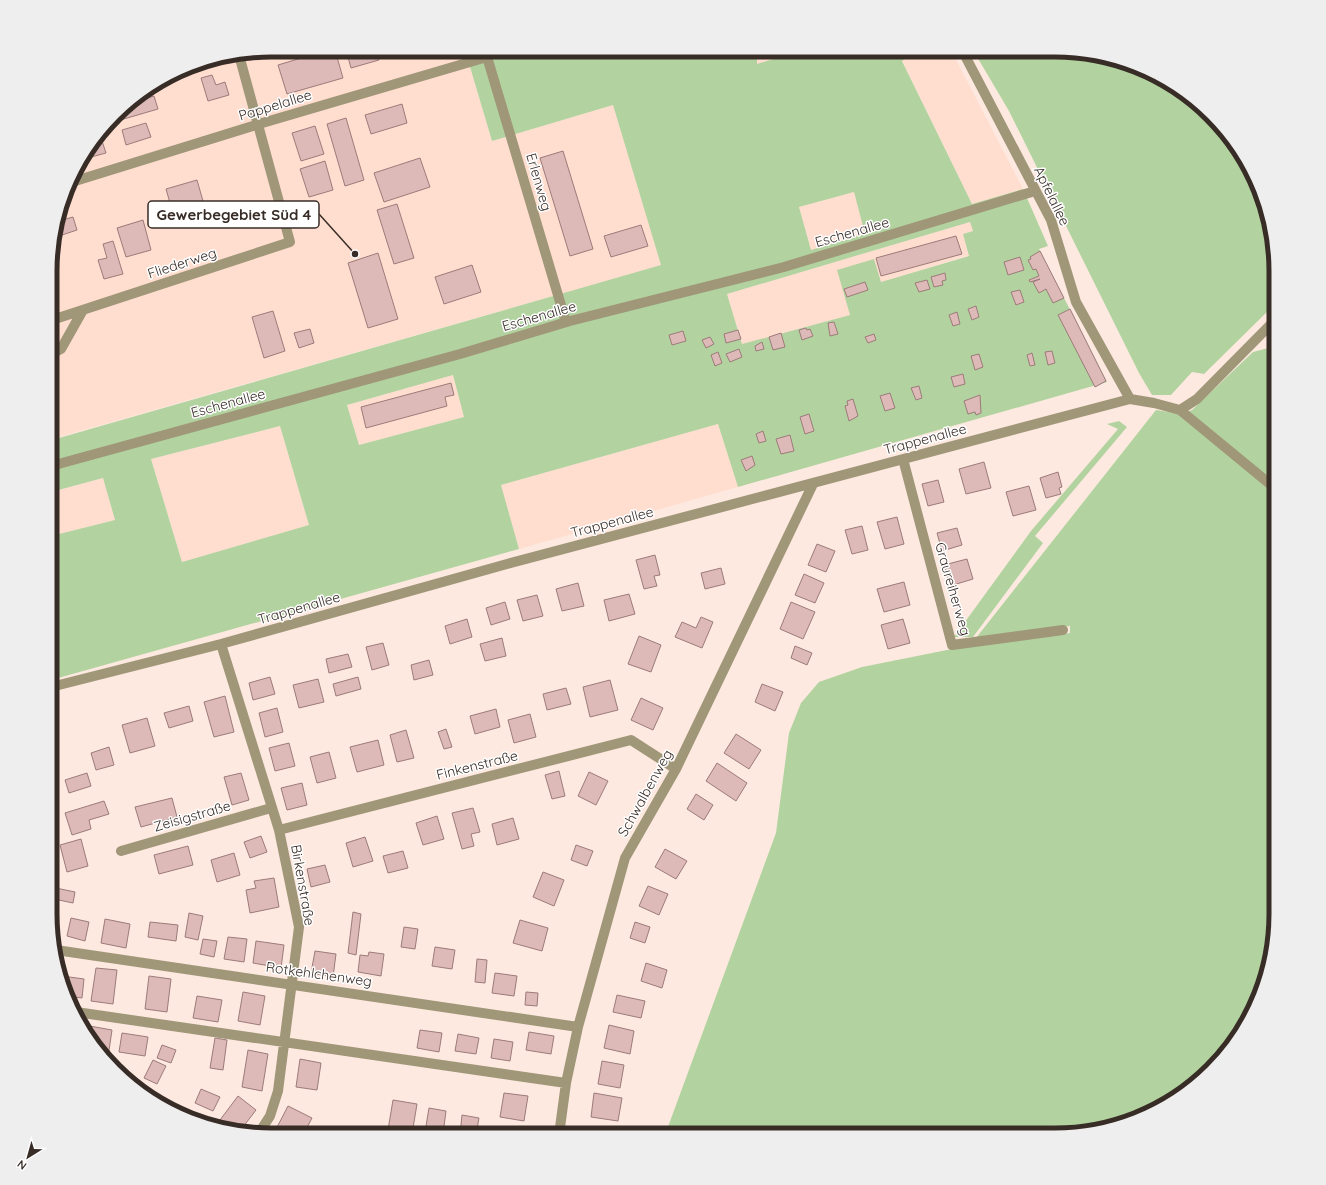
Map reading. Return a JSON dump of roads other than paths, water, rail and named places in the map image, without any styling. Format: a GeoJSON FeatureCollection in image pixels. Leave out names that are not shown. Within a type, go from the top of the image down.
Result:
{"type":"FeatureCollection","features":[{"type":"Feature","properties":{"kind":"street","name":"Pappelallee"},"geometry":{"type":"LineString","coordinates":[[77,180],[476,57]]}},
{"type":"Feature","properties":{"kind":"street","name":"Erlenweg"},"geometry":{"type":"LineString","coordinates":[[487,57],[566,322]]}},
{"type":"Feature","properties":{"kind":"street","name":"Apfelallee"},"geometry":{"type":"LineString","coordinates":[[966,57],[1034,191],[1051,220],[1076,302],[1130,399]]}},
{"type":"Feature","properties":{"kind":"street"},"geometry":{"type":"LineString","coordinates":[[240,59],[259,124]]}},
{"type":"Feature","properties":{"kind":"street","name":"Fliederweg"},"geometry":{"type":"LineString","coordinates":[[57,318],[290,242],[259,124]]}},
{"type":"Feature","properties":{"kind":"street","name":"Eschenallee"},"geometry":{"type":"LineString","coordinates":[[57,464],[460,354],[566,322],[784,267],[1034,191]]}},
{"type":"Feature","properties":{"kind":"street"},"geometry":{"type":"LineString","coordinates":[[57,351],[61,349],[83,310]]}},
{"type":"Feature","properties":{"kind":"street"},"geometry":{"type":"LineString","coordinates":[[1269,326],[1197,398],[1180,410],[1269,483]]}},
{"type":"Feature","properties":{"kind":"street","name":"Trappenallee"},"geometry":{"type":"LineString","coordinates":[[57,685],[221,644],[507,564],[814,484],[1130,399],[1154,403],[1180,410]]}},
{"type":"Feature","properties":{"kind":"street","name":"Graureiherweg"},"geometry":{"type":"LineString","coordinates":[[903,459],[952,645],[1063,630]]}},
{"type":"Feature","properties":{"kind":"street","name":"Schwalbenweg"},"geometry":{"type":"LineString","coordinates":[[560,1128],[566,1083],[578,1027],[624,858],[676,769],[814,484]]}},
{"type":"Feature","properties":{"kind":"street","name":"Birkenstraße"},"geometry":{"type":"LineString","coordinates":[[221,644],[279,830],[299,927],[291,984],[286,1042],[278,1091],[270,1116],[263,1128]]}},
{"type":"Feature","properties":{"kind":"street","name":"Finkenstraße"},"geometry":{"type":"LineString","coordinates":[[279,830],[631,740],[676,769]]}},
{"type":"Feature","properties":{"kind":"street","name":"Zeisigstraße"},"geometry":{"type":"LineString","coordinates":[[121,851],[271,808]]}},
{"type":"Feature","properties":{"kind":"street","name":"Rotkehlchenweg"},"geometry":{"type":"LineString","coordinates":[[60,951],[578,1027]]}},
{"type":"Feature","properties":{"kind":"street"},"geometry":{"type":"LineString","coordinates":[[81,1013],[566,1083]]}},
{"type":"Feature","properties":{"kind":"place","name":"Gewerbegebiet Süd 4"},"geometry":{"type":"Point","coordinates":[355,254]}}]}
